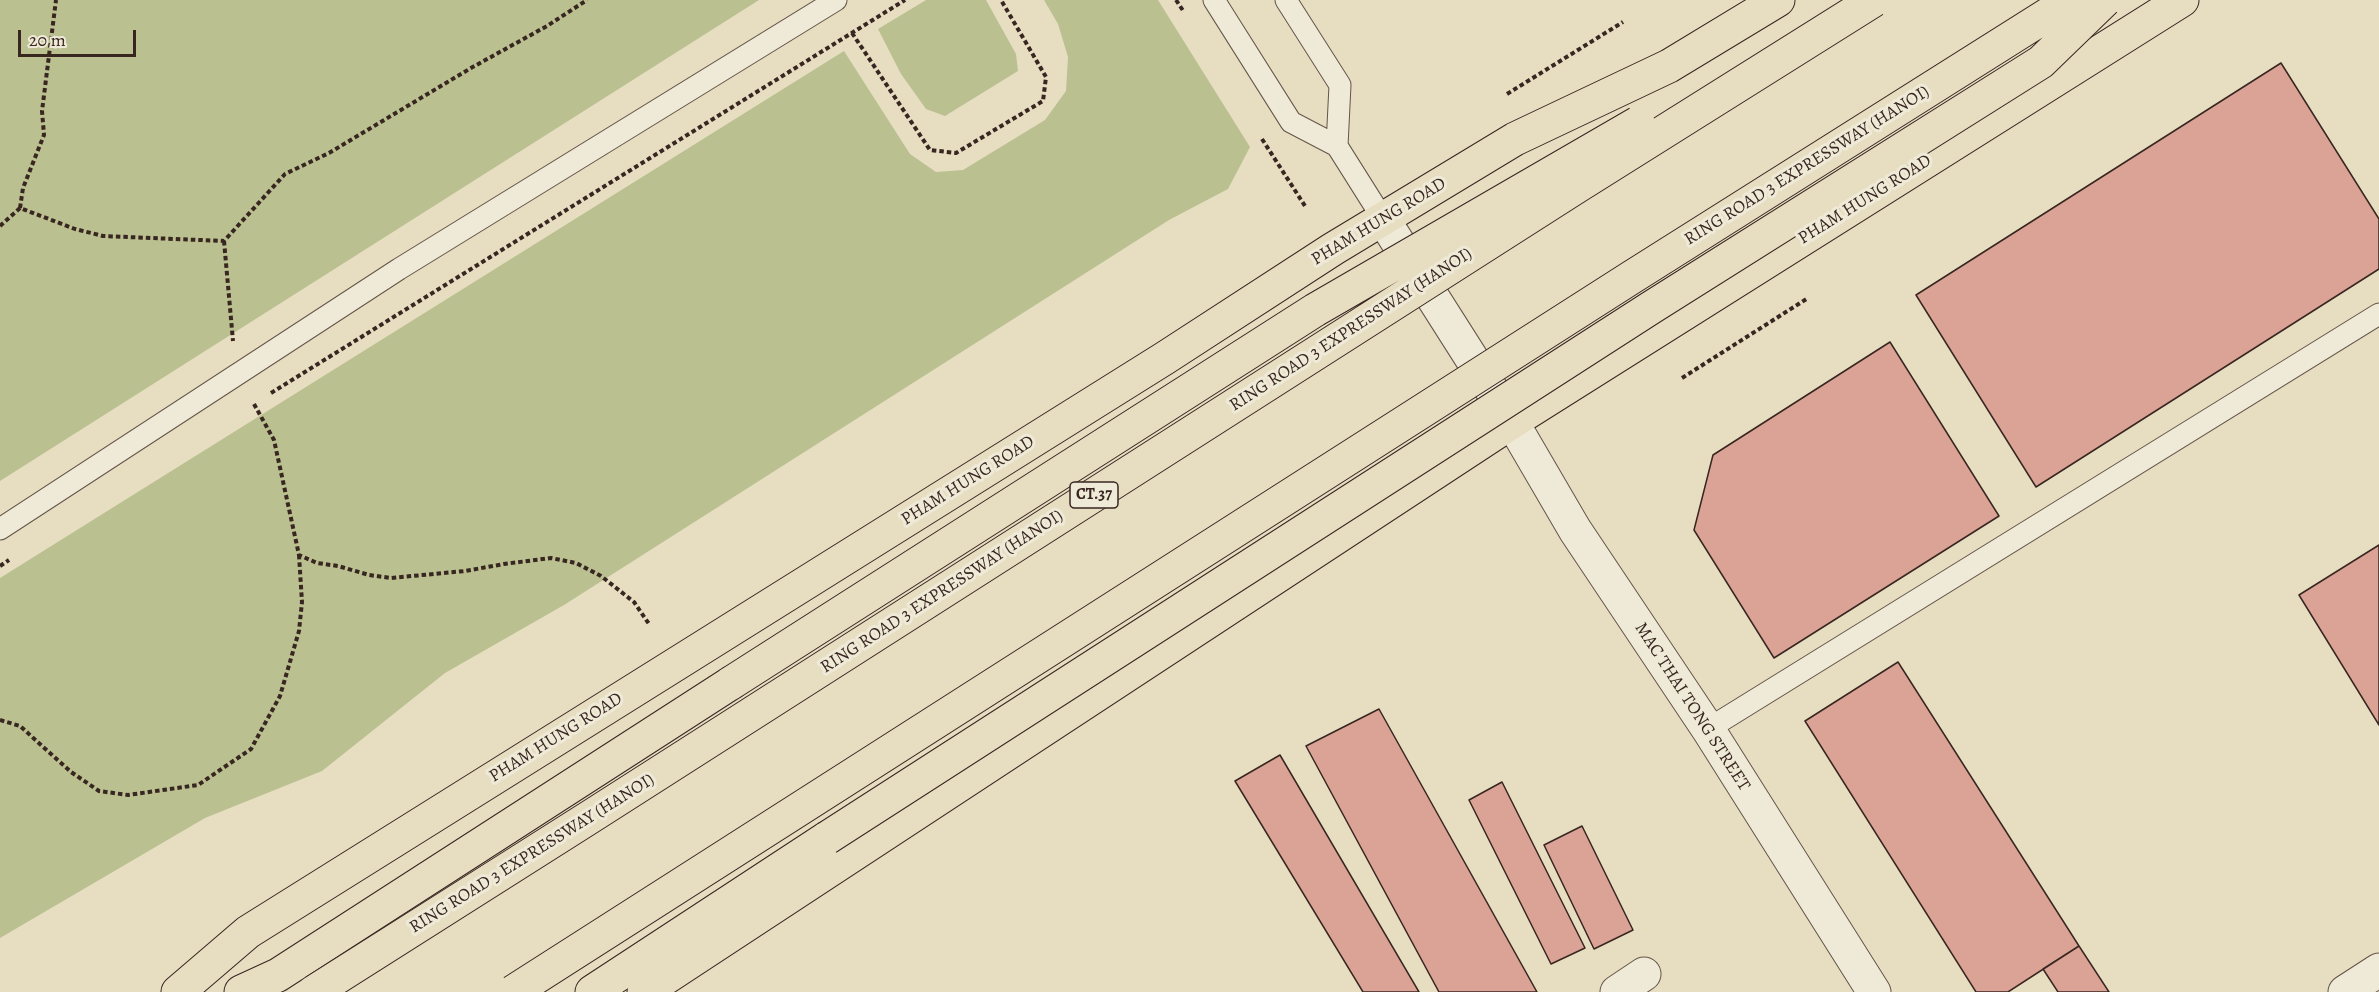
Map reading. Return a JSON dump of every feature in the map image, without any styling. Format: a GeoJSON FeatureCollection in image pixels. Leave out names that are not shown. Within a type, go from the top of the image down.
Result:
{"type":"FeatureCollection","features":[{"type":"Feature","properties":{"kind":"main road","name":"PHAM HUNG ROAD"},"geometry":{"type":"LineString","coordinates":[[178,992],[258,926],[1383,219],[1515,139],[1669,66],[1778,0]]}},
{"type":"Feature","properties":{"kind":"main road"},"geometry":{"type":"LineString","coordinates":[[241,992],[278,975],[1315,310],[1562,165],[1860,0]]}},
{"type":"Feature","properties":{"kind":"main road","name":"RING ROAD 3 EXPRESSWAY (HANOI)"},"geometry":{"type":"LineString","coordinates":[[314,992],[590,818],[1575,187],[1874,0]]}},
{"type":"Feature","properties":{"kind":"main road","name":"RING ROAD 3 EXPRESSWAY (HANOI)"},"geometry":{"type":"LineString","coordinates":[[513,992],[1632,277],[2071,0]]}},
{"type":"Feature","properties":{"kind":"main road"},"geometry":{"type":"LineString","coordinates":[[592,992],[827,838],[1632,320],[2040,62],[2105,0]]}},
{"type":"Feature","properties":{"kind":"main road","name":"PHAM HUNG ROAD"},"geometry":{"type":"LineString","coordinates":[[645,992],[1512,422],[2182,0]]}},
{"type":"Feature","properties":{"kind":"street","name":"MAC THAI TONG STREET"},"geometry":{"type":"LineString","coordinates":[[1383,219],[1512,422],[1575,530],[1708,729],[1874,992]]}},
{"type":"Feature","properties":{"kind":"street"},"geometry":{"type":"LineString","coordinates":[[2345,992],[2379,970]]}},
{"type":"Feature","properties":{"kind":"street"},"geometry":{"type":"LineString","coordinates":[[1617,992],[1644,974]]}},
{"type":"Feature","properties":{"kind":"lane"},"geometry":{"type":"LineString","coordinates":[[0,529],[399,269],[836,0]]}},
{"type":"Feature","properties":{"kind":"lane"},"geometry":{"type":"LineString","coordinates":[[1214,0],[1291,122],[1337,146],[1383,219]]}},
{"type":"Feature","properties":{"kind":"lane"},"geometry":{"type":"LineString","coordinates":[[1286,0],[1340,85],[1337,146]]}},
{"type":"Feature","properties":{"kind":"lane"},"geometry":{"type":"LineString","coordinates":[[1708,729],[2379,314]]}},
{"type":"Feature","properties":{"kind":"path"},"geometry":{"type":"LineString","coordinates":[[0,226],[20,208],[23,188],[44,135],[42,111],[57,0]]}},
{"type":"Feature","properties":{"kind":"path"},"geometry":{"type":"LineString","coordinates":[[20,208],[75,229],[103,236],[224,241],[285,174],[328,153],[547,26],[587,0]]}},
{"type":"Feature","properties":{"kind":"path"},"geometry":{"type":"LineString","coordinates":[[264,397],[905,0]]}},
{"type":"Feature","properties":{"kind":"path"},"geometry":{"type":"LineString","coordinates":[[852,33],[930,150],[956,153],[1043,101],[1046,77],[1001,0]]}},
{"type":"Feature","properties":{"kind":"path"},"geometry":{"type":"LineString","coordinates":[[1507,94],[1623,22]]}},
{"type":"Feature","properties":{"kind":"path"},"geometry":{"type":"LineString","coordinates":[[1682,378],[1808,298]]}},
{"type":"Feature","properties":{"kind":"path"},"geometry":{"type":"LineString","coordinates":[[0,720],[20,726],[71,772],[99,791],[128,795],[198,785],[251,750],[280,696],[299,631],[302,602],[299,555],[274,441],[254,404],[244,410]]}},
{"type":"Feature","properties":{"kind":"path"},"geometry":{"type":"LineString","coordinates":[[299,555],[317,563],[391,578],[465,571],[551,558],[576,563],[601,576],[634,602],[650,624]]}},
{"type":"Feature","properties":{"kind":"path"},"geometry":{"type":"LineString","coordinates":[[0,566],[10,560]]}},
{"type":"Feature","properties":{"kind":"green space"},"geometry":{"type":"Polygon","coordinates":[[[0,0],[759,0],[0,481],[0,0]]]}},
{"type":"Feature","properties":{"kind":"green space"},"geometry":{"type":"Polygon","coordinates":[[[926,0],[986,0],[1016,54],[1018,71],[945,116],[926,109],[901,74],[878,29],[926,0]]]}},
{"type":"Feature","properties":{"kind":"green space"},"geometry":{"type":"Polygon","coordinates":[[[1044,0],[1158,0],[1250,147],[1228,189],[1169,220],[564,605],[445,673],[322,771],[205,818],[0,938],[0,578],[844,51],[910,154],[936,172],[963,170],[1045,120],[1066,91],[1068,57],[1058,24],[1044,0]]]}},
{"type":"Feature","properties":{"kind":"building"},"geometry":{"type":"Polygon","coordinates":[[[2281,63],[2379,219],[2379,269],[2036,487],[1916,295],[2281,63]]]}},
{"type":"Feature","properties":{"kind":"building"},"geometry":{"type":"Polygon","coordinates":[[[1890,342],[1999,516],[1774,658],[1694,530],[1713,455],[1890,342]]]}},
{"type":"Feature","properties":{"kind":"building"},"geometry":{"type":"Polygon","coordinates":[[[2379,545],[2379,725],[2299,595],[2379,545]]]}},
{"type":"Feature","properties":{"kind":"building"},"geometry":{"type":"Polygon","coordinates":[[[1898,662],[2079,946],[2008,992],[1976,992],[1805,721],[1898,662]]]}},
{"type":"Feature","properties":{"kind":"building"},"geometry":{"type":"Polygon","coordinates":[[[1379,709],[1537,992],[1439,992],[1306,746],[1379,709]]]}},
{"type":"Feature","properties":{"kind":"building"},"geometry":{"type":"Polygon","coordinates":[[[1280,755],[1419,992],[1363,992],[1235,781],[1280,755]]]}},
{"type":"Feature","properties":{"kind":"building"},"geometry":{"type":"Polygon","coordinates":[[[1502,782],[1585,948],[1551,964],[1469,800],[1502,782]]]}},
{"type":"Feature","properties":{"kind":"building"},"geometry":{"type":"Polygon","coordinates":[[[1582,826],[1633,930],[1594,949],[1544,845],[1582,826]]]}},
{"type":"Feature","properties":{"kind":"building"},"geometry":{"type":"Polygon","coordinates":[[[2079,946],[2109,992],[2058,992],[2043,969],[2079,946]]]}}]}
